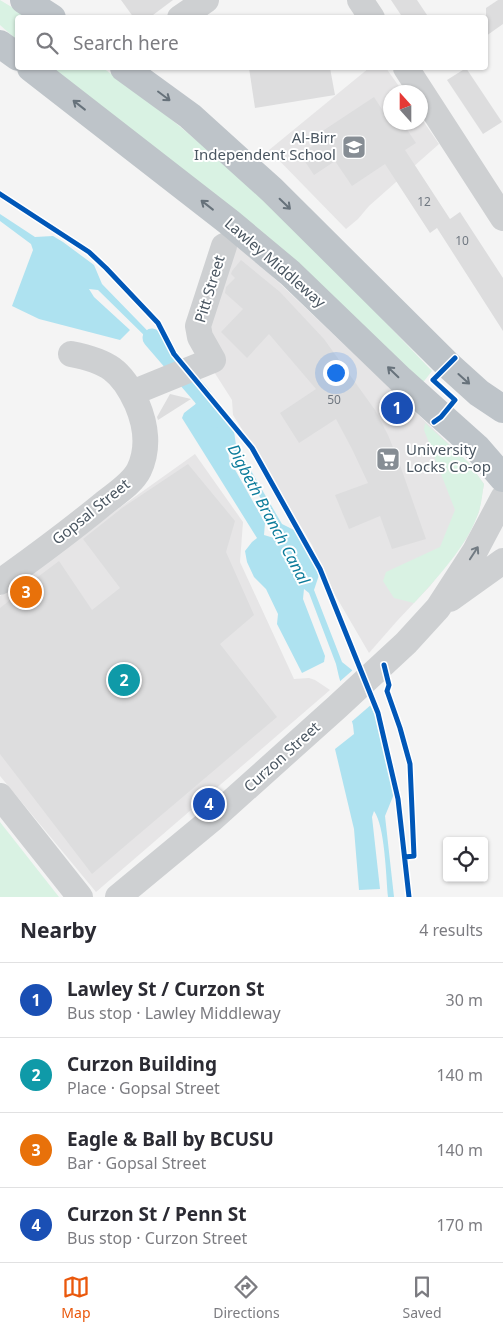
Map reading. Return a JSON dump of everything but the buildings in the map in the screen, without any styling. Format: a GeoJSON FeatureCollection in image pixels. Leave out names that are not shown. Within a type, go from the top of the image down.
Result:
{"type":"FeatureCollection","features":[{"type":"Feature","properties":{"kind":"highway"},"geometry":{"type":"LineString","coordinates":[[24,0],[47,15]]}},
{"type":"Feature","properties":{"kind":"highway"},"geometry":{"type":"LineString","coordinates":[[0,44],[15,55]]}},
{"type":"Feature","properties":{"kind":"highway","name":"Lawley Middleway"},"geometry":{"type":"LineString","coordinates":[[33,70],[230,222],[290,273],[401,380],[477,448],[503,478]]}},
{"type":"Feature","properties":{"kind":"highway"},"geometry":{"type":"LineString","coordinates":[[136,71],[190,116],[233,157],[272,190],[448,365],[479,392],[503,409]]}},
{"type":"Feature","properties":{"kind":"street"},"geometry":{"type":"LineString","coordinates":[[184,15],[206,0]]}},
{"type":"Feature","properties":{"kind":"street"},"geometry":{"type":"LineString","coordinates":[[360,0],[370,15]]}},
{"type":"Feature","properties":{"kind":"street"},"geometry":{"type":"LineString","coordinates":[[407,70],[503,218]]}},
{"type":"Feature","properties":{"kind":"street","name":"Pitt Street"},"geometry":{"type":"LineString","coordinates":[[132,393],[213,360],[200,337],[198,326],[224,246]]}},
{"type":"Feature","properties":{"kind":"street","name":"Gopsal Street"},"geometry":{"type":"LineString","coordinates":[[0,582],[68,533],[126,486],[138,473],[142,462],[145,432],[142,416],[132,393],[118,372],[82,356],[71,354]]}},
{"type":"Feature","properties":{"kind":"street","name":"Curzon Street"},"geometry":{"type":"LineString","coordinates":[[118,897],[211,820],[370,678],[406,643],[438,608],[475,551],[503,498]]}},
{"type":"Feature","properties":{"kind":"street","name":"Curzon Street"},"geometry":{"type":"LineString","coordinates":[[438,608],[503,561]]}},
{"type":"Feature","properties":{"kind":"street"},"geometry":{"type":"LineString","coordinates":[[0,796],[80,897]]}},
{"type":"Feature","properties":{"kind":"shaded area","name":"Al-Birr Independent School"},"geometry":{"type":"Polygon","coordinates":[[[367,70],[387,70],[398,85],[383,85],[383,130],[428,130],[428,128],[439,144],[346,229],[269,150],[367,70]]]}},
{"type":"Feature","properties":{"kind":"shaded area"},"geometry":{"type":"Polygon","coordinates":[[[235,241],[468,462],[484,484],[479,512],[467,538],[430,586],[369,653],[334,593],[312,545],[233,415],[232,400],[202,353],[235,241]]]}},
{"type":"Feature","properties":{"kind":"shaded area"},"geometry":{"type":"Polygon","coordinates":[[[195,454],[243,522],[240,562],[294,679],[309,678],[330,690],[96,892],[0,776],[0,596],[195,454]]]}},
{"type":"Feature","properties":{"kind":"green space"},"geometry":{"type":"Polygon","coordinates":[[[0,0],[25,15],[15,15],[15,38],[0,25],[0,0]]]}},
{"type":"Feature","properties":{"kind":"green space"},"geometry":{"type":"Polygon","coordinates":[[[53,70],[106,70],[154,105],[226,165],[324,258],[432,371],[421,385],[53,70]]]}},
{"type":"Feature","properties":{"kind":"green space"},"geometry":{"type":"Polygon","coordinates":[[[425,423],[468,462],[484,484],[479,511],[468,536],[451,560],[414,603],[394,598],[383,581],[386,572],[440,547],[455,510],[424,430],[425,423]]]}},
{"type":"Feature","properties":{"kind":"green space"},"geometry":{"type":"Polygon","coordinates":[[[0,822],[59,897],[0,897],[0,822]]]}},
{"type":"Feature","properties":{"kind":"water"},"geometry":{"type":"Polygon","coordinates":[[[0,214],[35,237],[53,236],[94,265],[102,284],[173,357],[164,358],[151,342],[98,290],[89,289],[94,297],[130,330],[120,340],[39,319],[12,306],[33,250],[31,244],[0,221],[0,214]]]}},
{"type":"Feature","properties":{"kind":"water"},"geometry":{"type":"Polygon","coordinates":[[[207,395],[234,431],[236,445],[282,524],[296,531],[319,575],[314,590],[342,662],[352,670],[376,717],[394,794],[385,816],[394,897],[388,897],[383,839],[378,818],[374,811],[372,817],[380,889],[359,890],[354,829],[335,749],[354,734],[353,725],[336,664],[309,593],[304,589],[303,599],[325,656],[324,662],[302,673],[277,624],[278,614],[266,589],[254,577],[247,562],[245,551],[257,538],[182,418],[184,413],[197,403],[197,397],[207,395]],[[228,448],[229,459],[265,523],[264,535],[274,538],[276,528],[271,516],[233,451],[228,448]]]}},
{"type":"Feature","properties":{"kind":"pier"},"geometry":{"type":"Polygon","coordinates":[[[354,669],[372,704],[350,723],[338,683],[354,669]]]}},
{"type":"Feature","properties":{"kind":"waterway","name":"Digbeth Branch Canal"},"geometry":{"type":"LineString","coordinates":[[152,338],[202,396],[216,418]]}},
{"type":"Feature","properties":{"kind":"cycle path"},"geometry":{"type":"LineString","coordinates":[[0,194],[89,252],[106,268],[158,323],[174,354],[252,448],[320,569],[378,713],[398,799],[409,897]]}},
{"type":"Feature","properties":{"kind":"cycle path"},"geometry":{"type":"LineString","coordinates":[[434,422],[441,417],[455,400],[433,380],[455,358]]}},
{"type":"Feature","properties":{"kind":"cycle path"},"geometry":{"type":"LineString","coordinates":[[384,665],[389,685],[387,691],[410,764],[414,856],[405,857]]}},
{"type":"Feature","properties":{"kind":"place","name":"Al-Birr Independent School"},"geometry":{"type":"Point","coordinates":[354,147]}},
{"type":"Feature","properties":{"kind":"place","name":"Lawley St / Curzon St"},"geometry":{"type":"Point","coordinates":[397,408]}},
{"type":"Feature","properties":{"kind":"place","name":"University Locks Co-op"},"geometry":{"type":"Point","coordinates":[388,459]}},
{"type":"Feature","properties":{"kind":"place","name":"Eagle & Ball by BCUSU"},"geometry":{"type":"Point","coordinates":[26,592]}},
{"type":"Feature","properties":{"kind":"place","name":"Curzon Building"},"geometry":{"type":"Point","coordinates":[124,680]}},
{"type":"Feature","properties":{"kind":"place","name":"Curzon St / Penn St"},"geometry":{"type":"Point","coordinates":[209,804]}}]}
